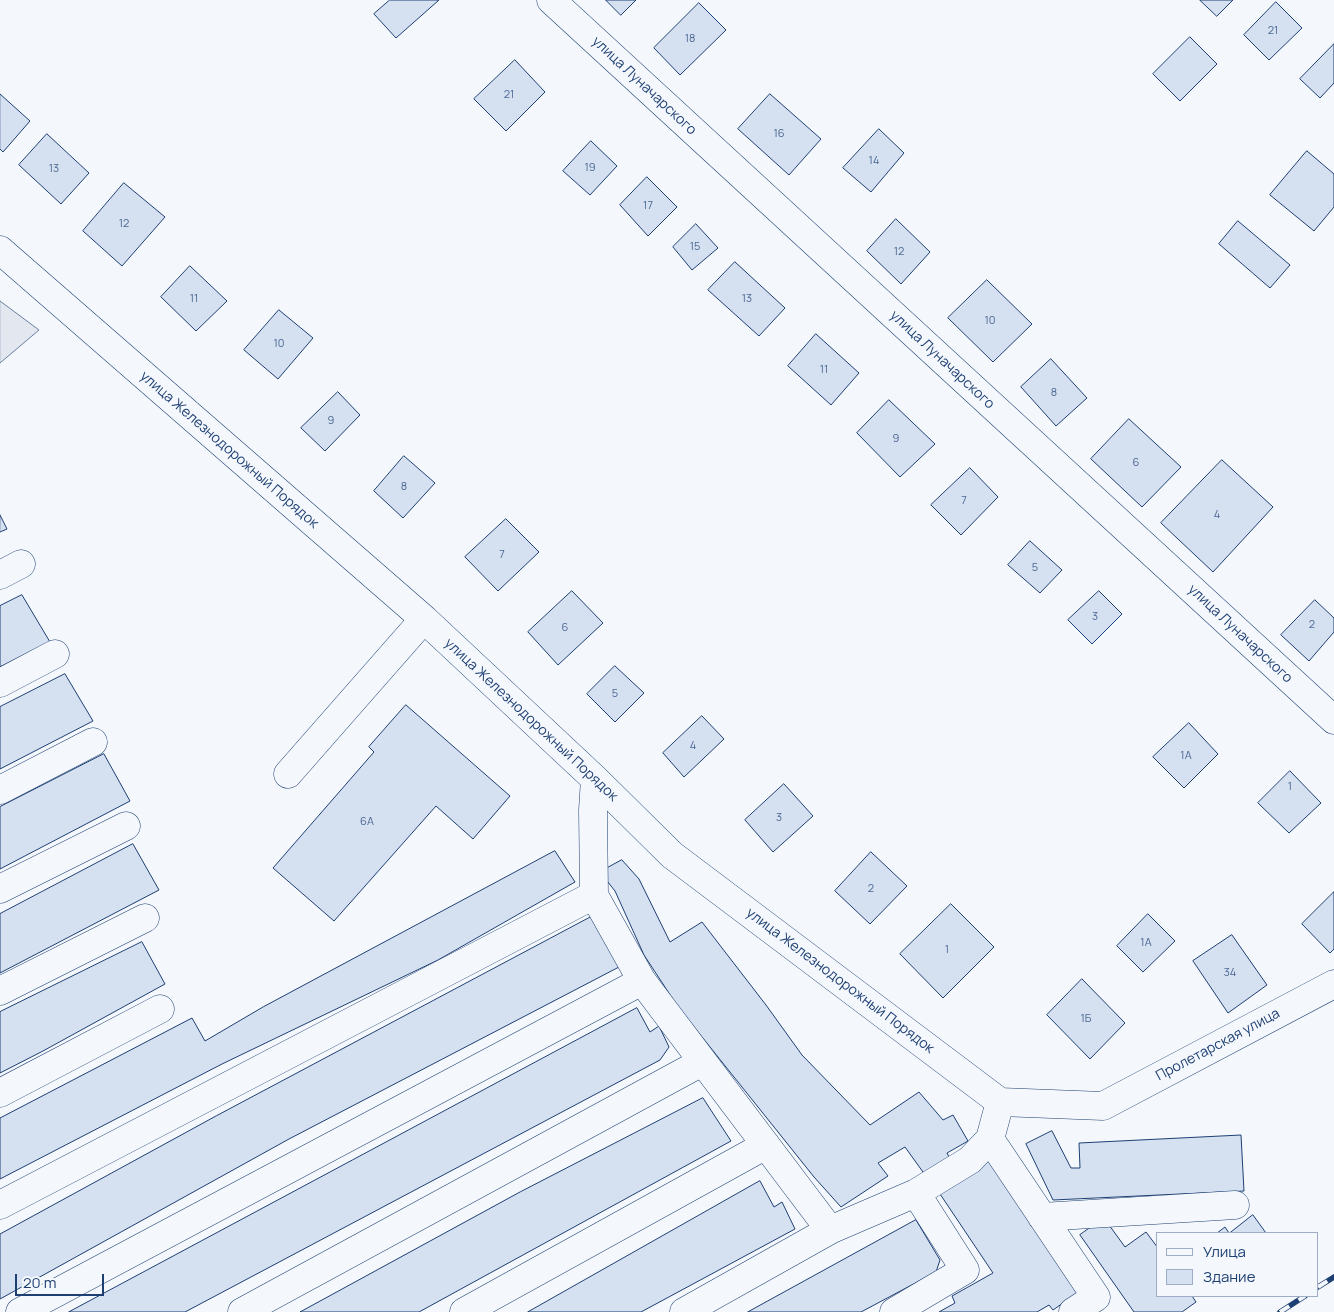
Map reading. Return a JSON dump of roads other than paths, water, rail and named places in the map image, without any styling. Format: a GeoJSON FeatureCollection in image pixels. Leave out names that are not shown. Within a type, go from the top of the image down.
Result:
{"type":"FeatureCollection","features":[{"type":"Feature","properties":{"kind":"street","name":"улица Луначарского"},"geometry":{"type":"LineString","coordinates":[[551,0],[1334,720]]}},
{"type":"Feature","properties":{"kind":"street","name":"улица Железнодорожный Порядок"},"geometry":{"type":"LineString","coordinates":[[0,250],[424,618],[595,779],[672,855],[1000,1102]]}},
{"type":"Feature","properties":{"kind":"street"},"geometry":{"type":"LineString","coordinates":[[288,774],[424,618]]}},
{"type":"Feature","properties":{"kind":"street"},"geometry":{"type":"LineString","coordinates":[[0,683],[55,654]]}},
{"type":"Feature","properties":{"kind":"street"},"geometry":{"type":"LineString","coordinates":[[0,790],[93,742]]}},
{"type":"Feature","properties":{"kind":"street"},"geometry":{"type":"LineString","coordinates":[[595,779],[593,810],[594,895],[642,981],[830,1230]]}},
{"type":"Feature","properties":{"kind":"street"},"geometry":{"type":"LineString","coordinates":[[0,889],[126,826]]}},
{"type":"Feature","properties":{"kind":"street"},"geometry":{"type":"LineString","coordinates":[[0,1205],[594,895]]}},
{"type":"Feature","properties":{"kind":"street"},"geometry":{"type":"LineString","coordinates":[[0,991],[145,918]]}},
{"type":"Feature","properties":{"kind":"street"},"geometry":{"type":"LineString","coordinates":[[20,1312],[642,981]]}},
{"type":"Feature","properties":{"kind":"street","name":"Пролетарская улица"},"geometry":{"type":"LineString","coordinates":[[1000,1102],[1103,1106],[1334,984]]}},
{"type":"Feature","properties":{"kind":"street"},"geometry":{"type":"LineString","coordinates":[[0,1093],[160,1009]]}},
{"type":"Feature","properties":{"kind":"street"},"geometry":{"type":"LineString","coordinates":[[242,1312],[702,1062]]}},
{"type":"Feature","properties":{"kind":"street"},"geometry":{"type":"LineString","coordinates":[[684,1312],[830,1230],[916,1193],[970,1160],[990,1139],[1000,1102]]}},
{"type":"Feature","properties":{"kind":"street"},"geometry":{"type":"LineString","coordinates":[[990,1139],[1096,1297],[1072,1312]]}},
{"type":"Feature","properties":{"kind":"street"},"geometry":{"type":"LineString","coordinates":[[464,1312],[766,1145]]}},
{"type":"Feature","properties":{"kind":"street"},"geometry":{"type":"LineString","coordinates":[[894,1312],[965,1270],[916,1193]]}},
{"type":"Feature","properties":{"kind":"street"},"geometry":{"type":"LineString","coordinates":[[1042,1217],[1236,1205]]}},
{"type":"Feature","properties":{"kind":"railway"},"geometry":{"type":"LineString","coordinates":[[1319,1286],[1334,1277]]}},
{"type":"Feature","properties":{"kind":"railway"},"geometry":{"type":"LineString","coordinates":[[1280,1312],[1303,1297]]}}]}
